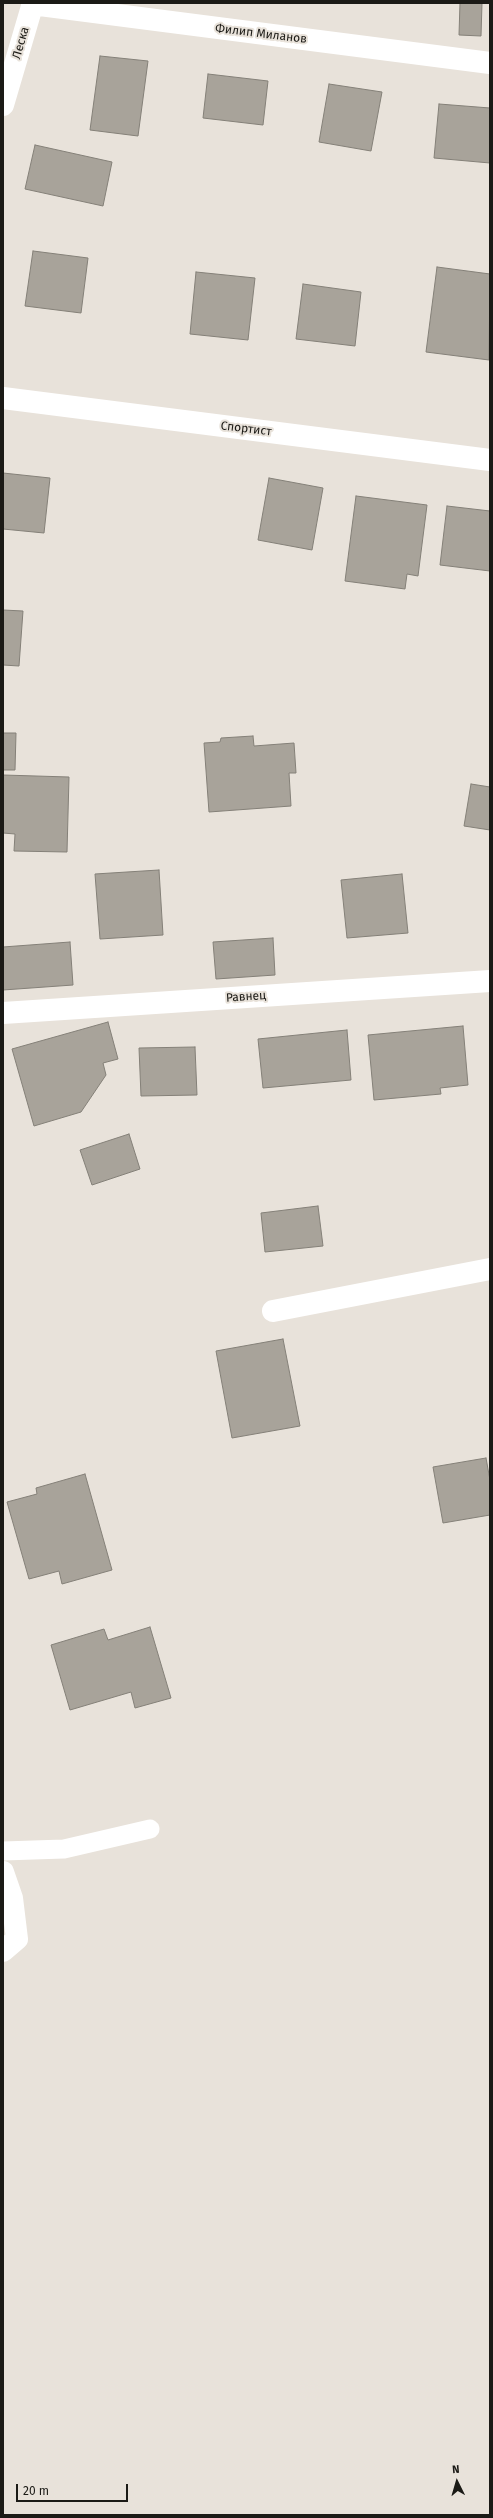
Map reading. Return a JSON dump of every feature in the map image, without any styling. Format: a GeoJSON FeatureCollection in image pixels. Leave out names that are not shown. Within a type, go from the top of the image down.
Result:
{"type":"FeatureCollection","features":[{"type":"Feature","properties":{"kind":"street","name":"Филип Миланов"},"geometry":{"type":"LineString","coordinates":[[32,4],[490,63]]}},
{"type":"Feature","properties":{"kind":"street","name":"Леска"},"geometry":{"type":"LineString","coordinates":[[3,105],[32,4]]}},
{"type":"Feature","properties":{"kind":"street","name":"Спортист"},"geometry":{"type":"LineString","coordinates":[[3,398],[490,460]]}},
{"type":"Feature","properties":{"kind":"street","name":"Равнец"},"geometry":{"type":"LineString","coordinates":[[3,1013],[490,981]]}},
{"type":"Feature","properties":{"kind":"street"},"geometry":{"type":"LineString","coordinates":[[273,1311],[490,1269]]}},
{"type":"Feature","properties":{"kind":"street"},"geometry":{"type":"LineString","coordinates":[[3,1872],[12,1898],[17,1939],[3,1951]]}},
{"type":"Feature","properties":{"kind":"lane"},"geometry":{"type":"LineString","coordinates":[[3,1851],[64,1849],[150,1829]]}},
{"type":"Feature","properties":{"kind":"building"},"geometry":{"type":"Polygon","coordinates":[[[460,3],[482,3],[481,36],[459,35],[460,3]]]}},
{"type":"Feature","properties":{"kind":"building"},"geometry":{"type":"Polygon","coordinates":[[[100,56],[148,61],[138,136],[90,130],[100,56]]]}},
{"type":"Feature","properties":{"kind":"building"},"geometry":{"type":"Polygon","coordinates":[[[208,74],[268,81],[263,125],[203,118],[208,74]]]}},
{"type":"Feature","properties":{"kind":"building"},"geometry":{"type":"Polygon","coordinates":[[[329,84],[382,92],[371,151],[319,142],[329,84]]]}},
{"type":"Feature","properties":{"kind":"building"},"geometry":{"type":"Polygon","coordinates":[[[439,104],[490,108],[490,163],[434,158],[439,104]]]}},
{"type":"Feature","properties":{"kind":"building"},"geometry":{"type":"Polygon","coordinates":[[[35,145],[112,162],[103,206],[25,189],[35,145]]]}},
{"type":"Feature","properties":{"kind":"building"},"geometry":{"type":"Polygon","coordinates":[[[33,251],[88,258],[81,313],[25,306],[33,251]]]}},
{"type":"Feature","properties":{"kind":"building"},"geometry":{"type":"Polygon","coordinates":[[[437,267],[490,274],[489,360],[426,352],[437,267]]]}},
{"type":"Feature","properties":{"kind":"building"},"geometry":{"type":"Polygon","coordinates":[[[196,272],[255,278],[248,340],[190,334],[196,272]]]}},
{"type":"Feature","properties":{"kind":"building"},"geometry":{"type":"Polygon","coordinates":[[[303,284],[361,292],[355,346],[296,339],[303,284]]]}},
{"type":"Feature","properties":{"kind":"building"},"geometry":{"type":"Polygon","coordinates":[[[3,473],[50,478],[44,533],[3,529],[3,473]]]}},
{"type":"Feature","properties":{"kind":"building"},"geometry":{"type":"Polygon","coordinates":[[[269,478],[323,488],[312,550],[258,540],[269,478]]]}},
{"type":"Feature","properties":{"kind":"building"},"geometry":{"type":"Polygon","coordinates":[[[356,496],[427,505],[418,576],[407,574],[405,589],[345,581],[356,496]]]}},
{"type":"Feature","properties":{"kind":"building"},"geometry":{"type":"Polygon","coordinates":[[[447,506],[490,511],[490,571],[440,565],[447,506]]]}},
{"type":"Feature","properties":{"kind":"building"},"geometry":{"type":"Polygon","coordinates":[[[3,610],[23,611],[19,666],[3,665],[3,610]]]}},
{"type":"Feature","properties":{"kind":"building"},"geometry":{"type":"Polygon","coordinates":[[[3,733],[16,733],[15,770],[3,770],[3,733]]]}},
{"type":"Feature","properties":{"kind":"building"},"geometry":{"type":"Polygon","coordinates":[[[253,736],[254,746],[294,743],[296,773],[289,773],[291,806],[209,812],[204,743],[220,742],[221,738],[253,736]]]}},
{"type":"Feature","properties":{"kind":"building"},"geometry":{"type":"Polygon","coordinates":[[[3,775],[69,777],[67,852],[14,851],[15,834],[3,833],[3,775]]]}},
{"type":"Feature","properties":{"kind":"building"},"geometry":{"type":"Polygon","coordinates":[[[471,784],[490,787],[490,830],[464,826],[471,784]]]}},
{"type":"Feature","properties":{"kind":"building"},"geometry":{"type":"Polygon","coordinates":[[[159,870],[163,935],[100,939],[95,874],[159,870]]]}},
{"type":"Feature","properties":{"kind":"building"},"geometry":{"type":"Polygon","coordinates":[[[402,874],[408,933],[347,938],[341,880],[402,874]]]}},
{"type":"Feature","properties":{"kind":"building"},"geometry":{"type":"Polygon","coordinates":[[[273,938],[275,975],[216,979],[213,942],[273,938]]]}},
{"type":"Feature","properties":{"kind":"building"},"geometry":{"type":"Polygon","coordinates":[[[70,942],[73,985],[3,990],[3,947],[70,942]]]}},
{"type":"Feature","properties":{"kind":"building"},"geometry":{"type":"Polygon","coordinates":[[[108,1022],[118,1059],[103,1063],[106,1075],[81,1112],[34,1126],[12,1049],[108,1022]]]}},
{"type":"Feature","properties":{"kind":"building"},"geometry":{"type":"Polygon","coordinates":[[[463,1026],[468,1085],[440,1088],[441,1094],[374,1100],[368,1035],[463,1026]]]}},
{"type":"Feature","properties":{"kind":"building"},"geometry":{"type":"Polygon","coordinates":[[[347,1030],[351,1080],[263,1088],[258,1039],[347,1030]]]}},
{"type":"Feature","properties":{"kind":"building"},"geometry":{"type":"Polygon","coordinates":[[[195,1047],[197,1095],[141,1096],[139,1048],[195,1047]]]}},
{"type":"Feature","properties":{"kind":"building"},"geometry":{"type":"Polygon","coordinates":[[[129,1134],[140,1169],[92,1185],[80,1150],[129,1134]]]}},
{"type":"Feature","properties":{"kind":"building"},"geometry":{"type":"Polygon","coordinates":[[[318,1206],[323,1246],[265,1252],[261,1213],[318,1206]]]}},
{"type":"Feature","properties":{"kind":"building"},"geometry":{"type":"Polygon","coordinates":[[[283,1339],[300,1426],[232,1438],[216,1351],[283,1339]]]}},
{"type":"Feature","properties":{"kind":"building"},"geometry":{"type":"Polygon","coordinates":[[[486,1458],[490,1480],[490,1515],[443,1523],[433,1467],[486,1458]]]}},
{"type":"Feature","properties":{"kind":"building"},"geometry":{"type":"Polygon","coordinates":[[[85,1474],[112,1570],[62,1584],[59,1571],[29,1579],[7,1502],[37,1494],[36,1488],[85,1474]]]}},
{"type":"Feature","properties":{"kind":"building"},"geometry":{"type":"Polygon","coordinates":[[[150,1627],[171,1698],[135,1708],[131,1692],[70,1710],[51,1645],[104,1629],[108,1640],[150,1627]]]}}]}
